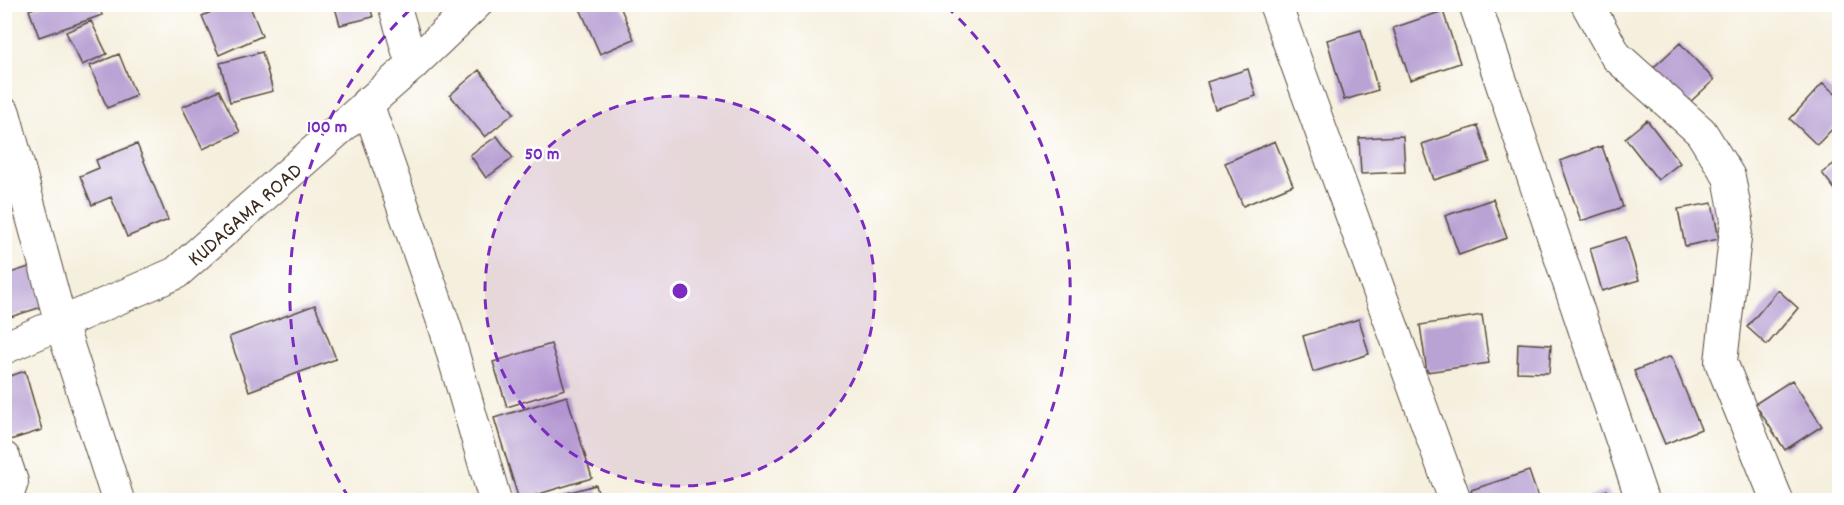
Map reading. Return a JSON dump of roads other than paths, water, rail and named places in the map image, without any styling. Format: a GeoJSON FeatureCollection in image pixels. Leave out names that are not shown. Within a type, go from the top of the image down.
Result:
{"type":"FeatureCollection","features":[{"type":"Feature","properties":{"kind":"street"},"geometry":{"type":"LineString","coordinates":[[394,4],[412,65]]}},
{"type":"Feature","properties":{"kind":"street","name":"KUDAGAMA ROAD"},"geometry":{"type":"LineString","coordinates":[[4,348],[176,273],[412,65],[476,4]]}},
{"type":"Feature","properties":{"kind":"street"},"geometry":{"type":"LineString","coordinates":[[1275,4],[1455,501]]}},
{"type":"Feature","properties":{"kind":"street"},"geometry":{"type":"LineString","coordinates":[[1475,4],[1642,501]]}},
{"type":"Feature","properties":{"kind":"street"},"geometry":{"type":"LineString","coordinates":[[1587,4],[1616,56],[1701,132],[1729,177],[1737,220],[1721,362],[1777,501]]}},
{"type":"Feature","properties":{"kind":"street"},"geometry":{"type":"LineString","coordinates":[[368,103],[446,330],[495,501]]}},
{"type":"Feature","properties":{"kind":"street"},"geometry":{"type":"LineString","coordinates":[[4,113],[61,324],[118,501]]}},
{"type":"Feature","properties":{"kind":"street"},"geometry":{"type":"LineString","coordinates":[[4,458],[12,482],[6,501]]}}]}
